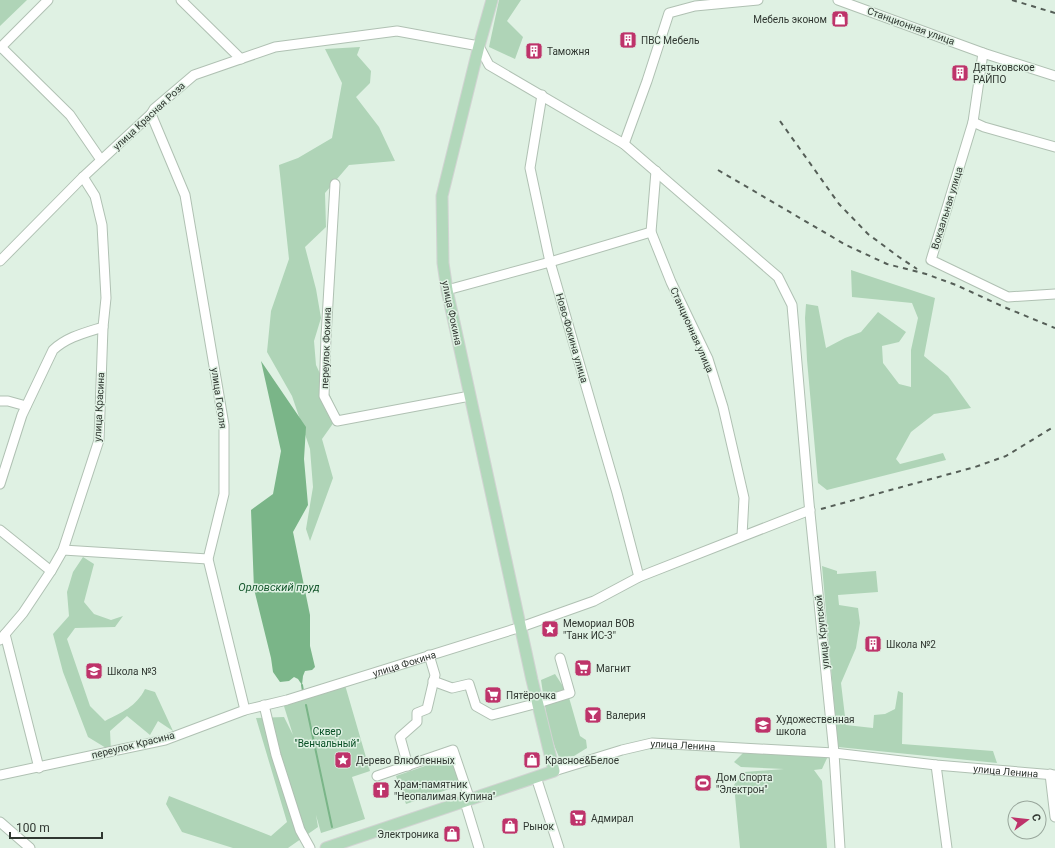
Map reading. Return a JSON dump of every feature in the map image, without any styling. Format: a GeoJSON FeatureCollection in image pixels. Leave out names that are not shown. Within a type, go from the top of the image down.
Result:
{"type":"FeatureCollection","features":[{"type":"Feature","properties":{"kind":"main road","name":"улица Фокина"},"geometry":{"type":"LineString","coordinates":[[492,0],[479,46],[442,196],[443,263],[447,290],[470,396],[554,771]]}},
{"type":"Feature","properties":{"kind":"main road","name":"улица Ленина"},"geometry":{"type":"LineString","coordinates":[[329,847],[554,771]]}},
{"type":"Feature","properties":{"kind":"street"},"geometry":{"type":"LineString","coordinates":[[48,0],[0,48],[70,115],[101,160]]}},
{"type":"Feature","properties":{"kind":"street"},"geometry":{"type":"LineString","coordinates":[[181,0],[241,59]]}},
{"type":"Feature","properties":{"kind":"street"},"geometry":{"type":"LineString","coordinates":[[624,144],[647,81],[669,13],[695,6],[758,0]]}},
{"type":"Feature","properties":{"kind":"street","name":"Станционная улица"},"geometry":{"type":"LineString","coordinates":[[838,0],[984,53]]}},
{"type":"Feature","properties":{"kind":"street","name":"улица Красная Роза"},"geometry":{"type":"LineString","coordinates":[[0,261],[83,177],[151,114],[154,109],[194,75],[275,47],[397,31],[479,46]]}},
{"type":"Feature","properties":{"kind":"street"},"geometry":{"type":"LineString","coordinates":[[479,46],[489,65],[624,144],[656,171]]}},
{"type":"Feature","properties":{"kind":"street"},"geometry":{"type":"LineString","coordinates":[[984,53],[1055,76]]}},
{"type":"Feature","properties":{"kind":"street","name":"Вокзальная улица"},"geometry":{"type":"LineString","coordinates":[[984,53],[973,122],[931,260],[1008,297],[1055,294]]}},
{"type":"Feature","properties":{"kind":"street","name":"Ново-Фокина улица"},"geometry":{"type":"LineString","coordinates":[[542,95],[530,168],[550,262],[639,577]]}},
{"type":"Feature","properties":{"kind":"street","name":"улица Гоголя"},"geometry":{"type":"LineString","coordinates":[[151,114],[185,195],[224,425],[224,494],[208,559],[245,710]]}},
{"type":"Feature","properties":{"kind":"street"},"geometry":{"type":"LineString","coordinates":[[973,122],[984,127],[1055,147]]}},
{"type":"Feature","properties":{"kind":"street","name":"Станционная улица"},"geometry":{"type":"LineString","coordinates":[[656,171],[651,232],[671,282],[708,360],[723,407],[744,498],[742,536]]}},
{"type":"Feature","properties":{"kind":"street","name":"улица Крупской"},"geometry":{"type":"LineString","coordinates":[[656,171],[778,277],[792,305],[801,415],[834,753],[840,848]]}},
{"type":"Feature","properties":{"kind":"street","name":"улица Красина"},"geometry":{"type":"LineString","coordinates":[[2,637],[23,613],[63,550],[99,440],[102,327],[106,298],[102,225],[95,196],[83,177]]}},
{"type":"Feature","properties":{"kind":"street","name":"переулок Фокина"},"geometry":{"type":"LineString","coordinates":[[335,184],[324,396],[337,421],[470,396]]}},
{"type":"Feature","properties":{"kind":"street"},"geometry":{"type":"LineString","coordinates":[[447,290],[550,262],[651,232]]}},
{"type":"Feature","properties":{"kind":"street"},"geometry":{"type":"LineString","coordinates":[[0,484],[26,406],[53,350],[61,343],[80,334],[102,327]]}},
{"type":"Feature","properties":{"kind":"street"},"geometry":{"type":"LineString","coordinates":[[0,401],[8,401],[26,406]]}},
{"type":"Feature","properties":{"kind":"street"},"geometry":{"type":"LineString","coordinates":[[521,627],[594,601],[639,577],[810,510]]}},
{"type":"Feature","properties":{"kind":"street"},"geometry":{"type":"LineString","coordinates":[[0,530],[51,571]]}},
{"type":"Feature","properties":{"kind":"street"},"geometry":{"type":"LineString","coordinates":[[63,550],[208,559]]}},
{"type":"Feature","properties":{"kind":"street","name":"улица Фокина"},"geometry":{"type":"LineString","coordinates":[[287,700],[521,627]]}},
{"type":"Feature","properties":{"kind":"street"},"geometry":{"type":"LineString","coordinates":[[2,637],[39,768]]}},
{"type":"Feature","properties":{"kind":"street"},"geometry":{"type":"LineString","coordinates":[[408,766],[400,737],[418,722],[417,713],[427,709],[435,675],[429,655]]}},
{"type":"Feature","properties":{"kind":"street"},"geometry":{"type":"LineString","coordinates":[[433,681],[452,688],[469,684],[476,706],[492,715],[570,693],[560,658]]}},
{"type":"Feature","properties":{"kind":"street","name":"переулок Красина"},"geometry":{"type":"LineString","coordinates":[[0,775],[39,768],[165,740],[245,710],[287,700]]}},
{"type":"Feature","properties":{"kind":"street"},"geometry":{"type":"LineString","coordinates":[[264,705],[276,755],[300,830],[310,848]]}},
{"type":"Feature","properties":{"kind":"street","name":"улица Ленина"},"geometry":{"type":"LineString","coordinates":[[554,771],[622,750],[652,743],[834,753],[936,765],[1052,774]]}},
{"type":"Feature","properties":{"kind":"street"},"geometry":{"type":"LineString","coordinates":[[377,776],[453,750],[479,848]]}},
{"type":"Feature","properties":{"kind":"street"},"geometry":{"type":"LineString","coordinates":[[936,765],[947,848]]}},
{"type":"Feature","properties":{"kind":"street"},"geometry":{"type":"LineString","coordinates":[[1052,774],[1055,817]]}},
{"type":"Feature","properties":{"kind":"street"},"geometry":{"type":"LineString","coordinates":[[536,777],[559,848]]}},
{"type":"Feature","properties":{"kind":"street"},"geometry":{"type":"LineString","coordinates":[[0,822],[30,848]]}},
{"type":"Feature","properties":{"kind":"green space"},"geometry":{"type":"Polygon","coordinates":[[[0,0],[27,0],[0,26],[0,0]]]}},
{"type":"Feature","properties":{"kind":"green space"},"geometry":{"type":"Polygon","coordinates":[[[499,0],[521,0],[507,21],[523,37],[515,59],[489,47],[499,0]]]}},
{"type":"Feature","properties":{"kind":"green space"},"geometry":{"type":"Polygon","coordinates":[[[360,47],[357,55],[371,71],[370,83],[356,97],[379,127],[395,161],[349,165],[325,193],[326,227],[305,247],[316,289],[321,318],[314,341],[316,365],[339,415],[322,439],[333,478],[310,541],[306,529],[313,487],[310,449],[292,396],[267,352],[271,311],[289,259],[279,165],[298,158],[332,138],[342,83],[325,49],[360,47]]]}},
{"type":"Feature","properties":{"kind":"green space"},"geometry":{"type":"Polygon","coordinates":[[[851,270],[935,298],[924,356],[948,376],[971,408],[934,414],[911,432],[896,459],[900,464],[943,453],[946,460],[827,490],[818,483],[807,360],[805,318],[806,304],[818,306],[826,348],[861,332],[878,312],[906,332],[899,342],[882,346],[883,363],[899,384],[911,387],[911,350],[918,318],[912,303],[852,297],[851,270]]]}},
{"type":"Feature","properties":{"kind":"green space"},"geometry":{"type":"Polygon","coordinates":[[[83,557],[94,564],[84,602],[94,614],[111,620],[123,616],[115,627],[75,628],[67,639],[90,706],[105,721],[133,705],[145,689],[155,692],[173,731],[158,721],[150,735],[127,716],[110,731],[111,751],[88,737],[63,672],[53,634],[69,616],[67,592],[73,572],[83,557]]]}},
{"type":"Feature","properties":{"kind":"green space"},"geometry":{"type":"Polygon","coordinates":[[[822,566],[837,571],[837,574],[876,571],[878,592],[838,595],[839,605],[858,608],[860,623],[856,648],[841,683],[846,725],[873,728],[874,715],[885,714],[895,709],[898,691],[903,693],[902,744],[993,751],[997,763],[838,747],[822,566]]]}},
{"type":"Feature","properties":{"kind":"green space"},"geometry":{"type":"Polygon","coordinates":[[[555,674],[568,694],[580,736],[586,740],[587,748],[574,756],[559,757],[550,729],[541,680],[555,674]]]}},
{"type":"Feature","properties":{"kind":"green space","name":"Сквер \"Венчальный\""},"geometry":{"type":"Polygon","coordinates":[[[345,685],[370,771],[352,777],[365,819],[321,833],[316,815],[318,827],[288,848],[233,848],[182,832],[166,804],[169,796],[271,836],[287,822],[256,718],[284,717],[293,735],[283,703],[345,685]]]}},
{"type":"Feature","properties":{"kind":"green space"},"geometry":{"type":"Polygon","coordinates":[[[743,753],[828,756],[822,769],[814,770],[822,781],[827,848],[740,848],[734,785],[744,772],[784,769],[741,767],[734,762],[743,753]]]}},
{"type":"Feature","properties":{"kind":"green space"},"geometry":{"type":"Polygon","coordinates":[[[451,757],[461,785],[406,804],[396,776],[451,757]]]}},
{"type":"Feature","properties":{"kind":"water","name":"Орловский пруд"},"geometry":{"type":"Polygon","coordinates":[[[261,361],[306,427],[304,459],[308,505],[293,532],[310,615],[310,646],[315,667],[312,670],[305,671],[302,685],[298,679],[294,677],[289,681],[280,682],[273,672],[254,589],[251,510],[273,494],[281,451],[261,361]]]}},
{"type":"Feature","properties":{"kind":"waterway"},"geometry":{"type":"LineString","coordinates":[[302,685],[303,691]]}},
{"type":"Feature","properties":{"kind":"waterway"},"geometry":{"type":"LineString","coordinates":[[306,705],[332,827]]}},
{"type":"Feature","properties":{"kind":"railway"},"geometry":{"type":"LineString","coordinates":[[1012,0],[1055,13]]}},
{"type":"Feature","properties":{"kind":"railway"},"geometry":{"type":"LineString","coordinates":[[780,121],[839,204],[868,234],[917,269]]}},
{"type":"Feature","properties":{"kind":"railway"},"geometry":{"type":"LineString","coordinates":[[718,170],[846,245],[887,264],[926,274],[956,285],[1055,328]]}},
{"type":"Feature","properties":{"kind":"railway"},"geometry":{"type":"LineString","coordinates":[[821,509],[975,467],[1006,456],[1055,426]]}},
{"type":"Feature","properties":{"kind":"place","name":"Мебель эконом"},"geometry":{"type":"Point","coordinates":[840,19]}},
{"type":"Feature","properties":{"kind":"place","name":"ПВС Мебель"},"geometry":{"type":"Point","coordinates":[628,40]}},
{"type":"Feature","properties":{"kind":"place","name":"Таможня"},"geometry":{"type":"Point","coordinates":[534,51]}},
{"type":"Feature","properties":{"kind":"place","name":"Дятьковское РАЙПО"},"geometry":{"type":"Point","coordinates":[960,73]}},
{"type":"Feature","properties":{"kind":"place","name":"Мемориал ВОВ \"Танк ИС-3\""},"geometry":{"type":"Point","coordinates":[550,629]}},
{"type":"Feature","properties":{"kind":"place","name":"Школа №2"},"geometry":{"type":"Point","coordinates":[873,644]}},
{"type":"Feature","properties":{"kind":"place","name":"Магнит"},"geometry":{"type":"Point","coordinates":[583,668]}},
{"type":"Feature","properties":{"kind":"place","name":"Школа №3"},"geometry":{"type":"Point","coordinates":[94,671]}},
{"type":"Feature","properties":{"kind":"place","name":"Пятёрочка"},"geometry":{"type":"Point","coordinates":[493,695]}},
{"type":"Feature","properties":{"kind":"place","name":"Валерия"},"geometry":{"type":"Point","coordinates":[593,715]}},
{"type":"Feature","properties":{"kind":"place","name":"Художественная школа"},"geometry":{"type":"Point","coordinates":[763,725]}},
{"type":"Feature","properties":{"kind":"place","name":"Дерево Влюбленных"},"geometry":{"type":"Point","coordinates":[343,760]}},
{"type":"Feature","properties":{"kind":"place","name":"Красное&Белое"},"geometry":{"type":"Point","coordinates":[532,760]}},
{"type":"Feature","properties":{"kind":"place","name":"Дом Спорта \"Электрон\""},"geometry":{"type":"Point","coordinates":[703,783]}},
{"type":"Feature","properties":{"kind":"place","name":"Храм-памятник \"Неопалимая Купина\""},"geometry":{"type":"Point","coordinates":[381,790]}},
{"type":"Feature","properties":{"kind":"place","name":"Адмирал"},"geometry":{"type":"Point","coordinates":[578,818]}},
{"type":"Feature","properties":{"kind":"place","name":"Рынок"},"geometry":{"type":"Point","coordinates":[510,826]}},
{"type":"Feature","properties":{"kind":"place","name":"Электроника"},"geometry":{"type":"Point","coordinates":[452,834]}}]}
